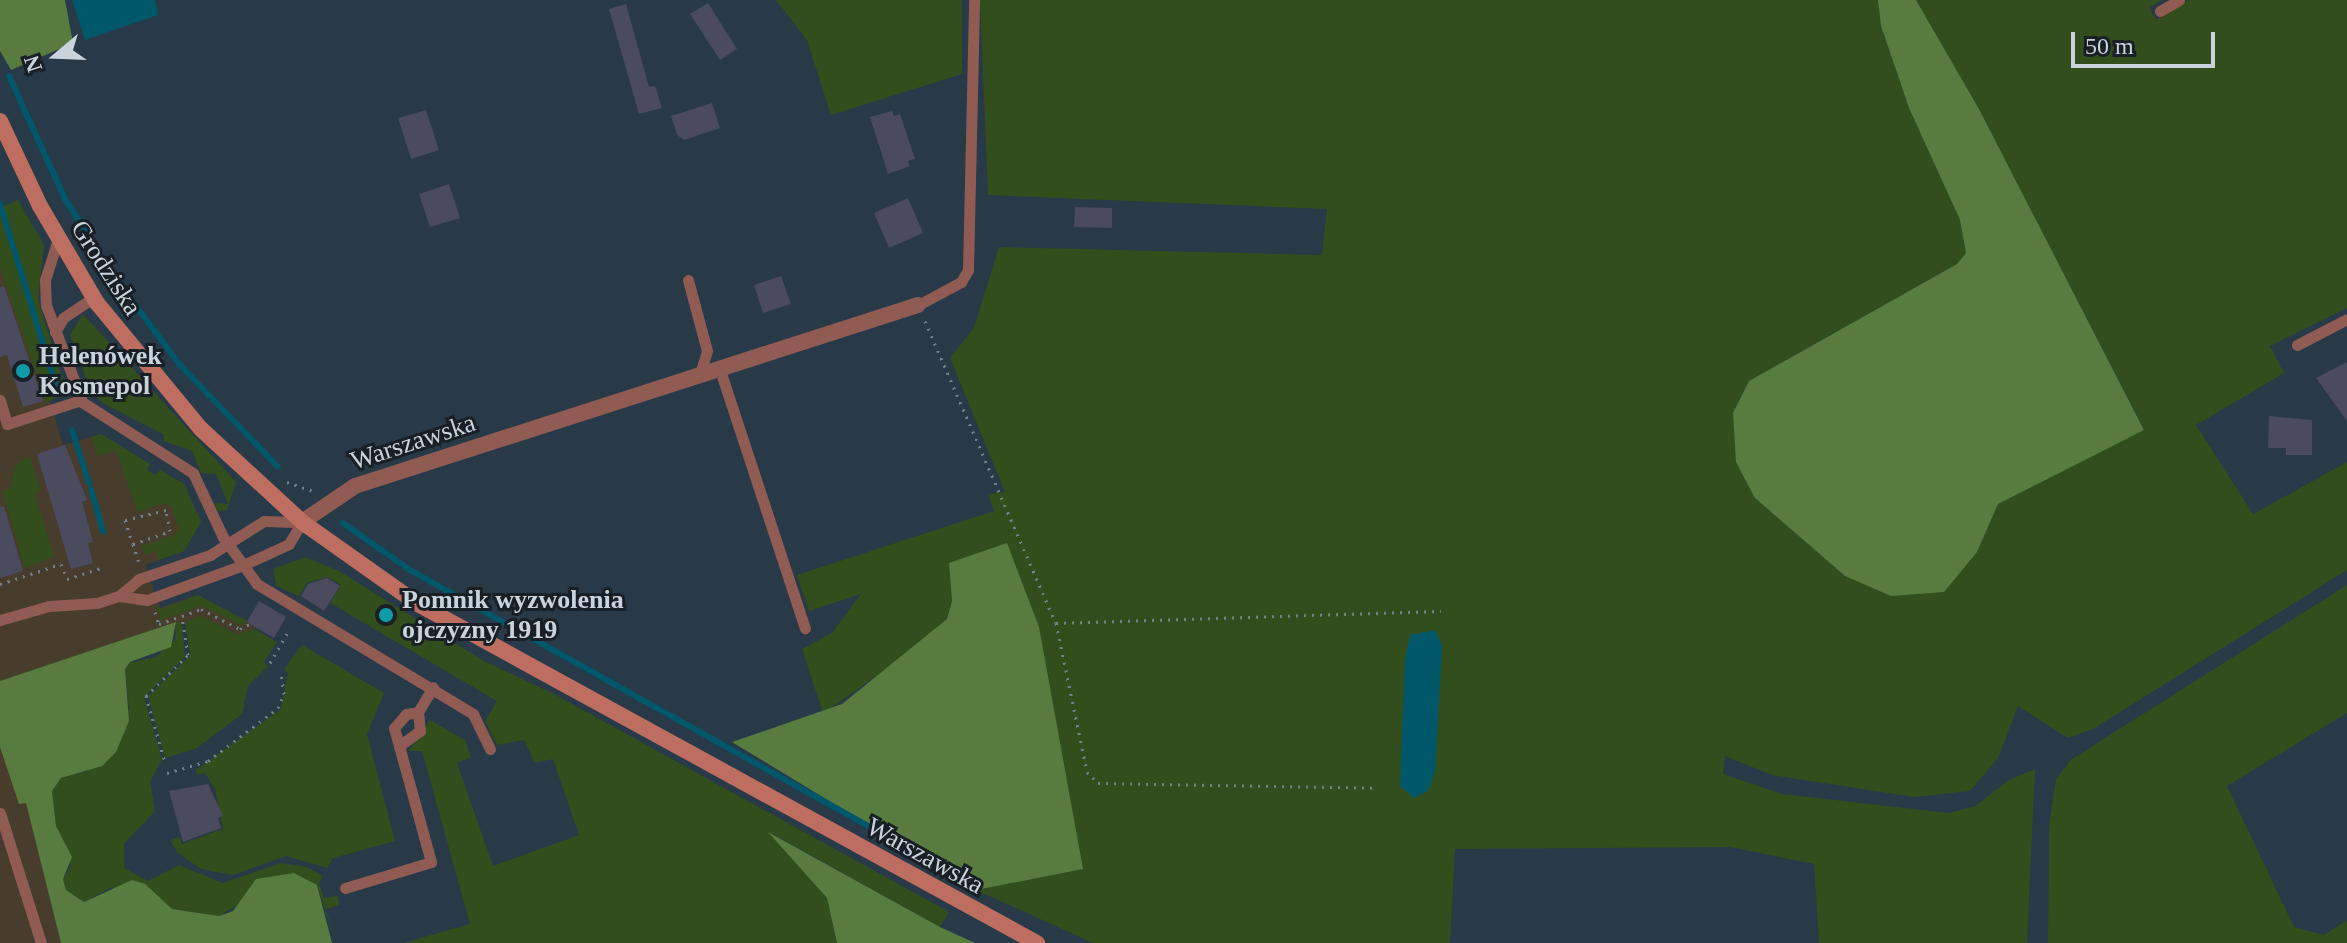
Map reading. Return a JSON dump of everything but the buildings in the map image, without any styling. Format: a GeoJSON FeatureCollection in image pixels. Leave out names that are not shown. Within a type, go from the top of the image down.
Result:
{"type":"FeatureCollection","features":[{"type":"Feature","properties":{"kind":"main road","name":"Grodziska"},"geometry":{"type":"LineString","coordinates":[[0,121],[58,239],[93,298],[201,429],[302,522]]}},
{"type":"Feature","properties":{"kind":"main road","name":"Warszawska"},"geometry":{"type":"LineString","coordinates":[[302,522],[418,604],[1037,943]]}},
{"type":"Feature","properties":{"kind":"street","name":"Warszawska"},"geometry":{"type":"LineString","coordinates":[[302,522],[341,493],[918,305]]}},
{"type":"Feature","properties":{"kind":"lane","name":"Warszawska"},"geometry":{"type":"LineString","coordinates":[[918,305],[961,282],[968,270],[974,0]]}},
{"type":"Feature","properties":{"kind":"lane"},"geometry":{"type":"LineString","coordinates":[[2160,11],[2179,0]]}},
{"type":"Feature","properties":{"kind":"lane"},"geometry":{"type":"LineString","coordinates":[[58,239],[45,280],[55,332],[81,400],[193,473],[228,545],[266,591],[433,687],[476,717],[490,749]]}},
{"type":"Feature","properties":{"kind":"lane"},"geometry":{"type":"LineString","coordinates":[[688,280],[707,351],[699,377]]}},
{"type":"Feature","properties":{"kind":"lane"},"geometry":{"type":"LineString","coordinates":[[55,332],[63,318],[93,298]]}},
{"type":"Feature","properties":{"kind":"lane"},"geometry":{"type":"LineString","coordinates":[[2297,345],[2347,319]]}},
{"type":"Feature","properties":{"kind":"lane"},"geometry":{"type":"LineString","coordinates":[[720,370],[805,628]]}},
{"type":"Feature","properties":{"kind":"lane"},"geometry":{"type":"LineString","coordinates":[[0,400],[7,424],[81,400]]}},
{"type":"Feature","properties":{"kind":"lane"},"geometry":{"type":"LineString","coordinates":[[0,620],[49,606],[86,605],[119,596],[147,600],[243,565],[289,544],[302,522],[264,521],[228,545],[139,579],[119,596]]}},
{"type":"Feature","properties":{"kind":"lane"},"geometry":{"type":"LineString","coordinates":[[345,888],[431,862],[395,722],[418,712],[433,687]]}},
{"type":"Feature","properties":{"kind":"lane"},"geometry":{"type":"LineString","coordinates":[[399,746],[420,731],[418,712]]}},
{"type":"Feature","properties":{"kind":"lane"},"geometry":{"type":"LineString","coordinates":[[0,813],[41,943]]}},
{"type":"Feature","properties":{"kind":"path"},"geometry":{"type":"LineString","coordinates":[[918,305],[1056,623],[1087,772],[1098,783],[1377,788]]}},
{"type":"Feature","properties":{"kind":"path"},"geometry":{"type":"LineString","coordinates":[[284,481],[304,490],[341,493]]}},
{"type":"Feature","properties":{"kind":"path"},"geometry":{"type":"LineString","coordinates":[[133,544],[170,531],[166,510],[125,520],[139,563]]}},
{"type":"Feature","properties":{"kind":"path"},"geometry":{"type":"LineString","coordinates":[[0,584],[61,564],[67,579],[103,567]]}},
{"type":"Feature","properties":{"kind":"path"},"geometry":{"type":"LineString","coordinates":[[153,605],[159,624],[201,609],[240,629],[250,624]]}},
{"type":"Feature","properties":{"kind":"path"},"geometry":{"type":"LineString","coordinates":[[1056,623],[1441,611]]}},
{"type":"Feature","properties":{"kind":"path"},"geometry":{"type":"LineString","coordinates":[[164,759],[146,696],[188,655],[182,616]]}},
{"type":"Feature","properties":{"kind":"path"},"geometry":{"type":"LineString","coordinates":[[270,663],[287,634]]}},
{"type":"Feature","properties":{"kind":"path"},"geometry":{"type":"LineString","coordinates":[[167,773],[208,761],[278,708],[284,694],[281,673]]}},
{"type":"Feature","properties":{"kind":"shaded area"},"geometry":{"type":"Polygon","coordinates":[[[0,231],[63,445],[101,434],[150,464],[147,470],[156,475],[160,470],[184,484],[201,522],[184,551],[145,565],[160,608],[198,595],[256,627],[249,634],[238,634],[201,617],[0,681],[0,231]]]}},
{"type":"Feature","properties":{"kind":"shaded area"},"geometry":{"type":"Polygon","coordinates":[[[0,747],[20,803],[26,802],[61,943],[0,943],[0,747]]]}},
{"type":"Feature","properties":{"kind":"green space"},"geometry":{"type":"Polygon","coordinates":[[[0,0],[65,0],[73,43],[11,70],[0,51],[0,0]]]}},
{"type":"Feature","properties":{"kind":"green space"},"geometry":{"type":"Polygon","coordinates":[[[776,0],[962,0],[962,74],[831,115],[807,40],[776,0]]]}},
{"type":"Feature","properties":{"kind":"green space"},"geometry":{"type":"Polygon","coordinates":[[[980,0],[1878,0],[1881,26],[1909,108],[1960,220],[1966,253],[1957,264],[1749,381],[1733,413],[1755,498],[1845,576],[1977,552],[1998,504],[2144,429],[1979,109],[1916,0],[2162,0],[2149,8],[2156,20],[2189,0],[2347,0],[2347,308],[2270,346],[2284,373],[2196,425],[2253,514],[2347,462],[2347,570],[2093,729],[2068,738],[2018,706],[1998,758],[1970,791],[1914,797],[1772,775],[1725,756],[1723,774],[1782,794],[1949,813],[1975,806],[2009,780],[2035,769],[2027,943],[1819,943],[1814,864],[1730,847],[1455,849],[1450,943],[1093,943],[976,890],[1082,869],[949,563],[952,601],[947,619],[917,648],[823,713],[802,649],[832,633],[861,594],[809,611],[797,575],[994,511],[988,494],[1005,492],[950,358],[974,328],[999,247],[1322,255],[1327,209],[988,195],[980,0]]]}},
{"type":"Feature","properties":{"kind":"green space"},"geometry":{"type":"Polygon","coordinates":[[[1878,0],[1916,0],[1979,109],[2144,430],[1998,504],[1977,552],[1944,592],[1891,596],[1845,576],[1755,498],[1736,462],[1733,413],[1749,381],[1957,264],[1966,253],[1960,220],[1909,108],[1881,26],[1878,0]]]}},
{"type":"Feature","properties":{"kind":"green space"},"geometry":{"type":"Polygon","coordinates":[[[18,200],[44,245],[38,300],[64,384],[58,397],[46,403],[0,267],[0,208],[18,200]]]}},
{"type":"Feature","properties":{"kind":"green space"},"geometry":{"type":"Polygon","coordinates":[[[83,314],[236,482],[227,510],[218,511],[214,503],[228,504],[216,474],[201,473],[192,451],[164,441],[163,434],[104,404],[91,391],[70,335],[83,314]]]}},
{"type":"Feature","properties":{"kind":"green space"},"geometry":{"type":"Polygon","coordinates":[[[101,434],[150,464],[147,470],[156,475],[160,470],[184,484],[201,522],[184,551],[158,560],[155,551],[145,555],[142,546],[175,535],[178,528],[172,507],[164,503],[138,512],[116,451],[98,456],[92,437],[101,434]]]}},
{"type":"Feature","properties":{"kind":"green space"},"geometry":{"type":"Polygon","coordinates":[[[30,456],[40,489],[35,495],[54,556],[25,568],[2,491],[10,488],[16,465],[30,456]]]}},
{"type":"Feature","properties":{"kind":"green space"},"geometry":{"type":"Polygon","coordinates":[[[1007,543],[1039,627],[1083,869],[976,890],[732,742],[842,704],[947,619],[952,601],[949,563],[1007,543]]]}},
{"type":"Feature","properties":{"kind":"green space"},"geometry":{"type":"Polygon","coordinates":[[[305,557],[339,571],[482,660],[552,693],[949,912],[940,927],[771,833],[827,898],[837,943],[403,943],[470,924],[422,751],[408,751],[430,720],[465,740],[471,757],[457,763],[493,866],[579,835],[553,759],[535,763],[524,740],[497,745],[485,721],[497,701],[330,603],[341,585],[327,577],[307,583],[299,596],[276,586],[273,569],[305,557]]]}},
{"type":"Feature","properties":{"kind":"green space"},"geometry":{"type":"Polygon","coordinates":[[[2347,585],[2347,713],[2227,786],[2294,927],[2324,935],[2347,920],[2347,943],[2048,943],[2049,827],[2056,779],[2072,759],[2347,585]]]}},
{"type":"Feature","properties":{"kind":"green space"},"geometry":{"type":"Polygon","coordinates":[[[198,595],[247,622],[243,626],[202,606],[161,620],[155,604],[161,609],[198,595]]]}},
{"type":"Feature","properties":{"kind":"green space"},"geometry":{"type":"Polygon","coordinates":[[[201,616],[238,634],[254,629],[277,642],[264,662],[268,666],[248,686],[242,714],[197,748],[165,758],[148,696],[190,656],[185,622],[201,616]]]}},
{"type":"Feature","properties":{"kind":"green space"},"geometry":{"type":"Polygon","coordinates":[[[176,622],[182,623],[185,657],[144,697],[162,759],[150,782],[155,811],[124,844],[124,868],[148,881],[179,865],[223,883],[281,863],[307,867],[323,876],[319,883],[324,898],[338,896],[339,905],[326,909],[336,943],[317,885],[237,905],[219,916],[172,909],[112,887],[84,902],[66,890],[63,879],[71,865],[56,826],[52,791],[61,778],[87,771],[125,729],[129,709],[125,669],[129,663],[156,657],[175,640],[176,622]]]}},
{"type":"Feature","properties":{"kind":"green space"},"geometry":{"type":"Polygon","coordinates":[[[176,622],[171,647],[130,662],[125,669],[129,721],[116,752],[102,766],[61,778],[52,791],[56,826],[72,857],[63,879],[66,890],[84,902],[132,880],[145,884],[172,909],[219,916],[233,911],[256,879],[294,873],[317,885],[332,943],[61,943],[26,803],[19,804],[0,747],[0,681],[176,622]]]}},
{"type":"Feature","properties":{"kind":"green space"},"geometry":{"type":"Polygon","coordinates":[[[302,645],[384,693],[367,734],[395,841],[333,858],[327,868],[286,856],[233,875],[201,869],[177,852],[170,840],[180,837],[182,844],[223,829],[215,789],[205,773],[197,775],[196,770],[281,709],[288,673],[284,669],[302,645]]]}},
{"type":"Feature","properties":{"kind":"green space"},"geometry":{"type":"Polygon","coordinates":[[[768,832],[940,927],[975,943],[837,943],[827,898],[768,832]]]}},
{"type":"Feature","properties":{"kind":"water"},"geometry":{"type":"Polygon","coordinates":[[[72,0],[155,0],[158,15],[85,40],[72,0]]]}},
{"type":"Feature","properties":{"kind":"water"},"geometry":{"type":"Polygon","coordinates":[[[1435,630],[1442,646],[1435,772],[1428,791],[1414,798],[1400,786],[1405,659],[1410,635],[1435,630]]]}},
{"type":"Feature","properties":{"kind":"waterway"},"geometry":{"type":"LineString","coordinates":[[9,76],[65,199],[117,281],[180,365],[278,467]]}},
{"type":"Feature","properties":{"kind":"waterway"},"geometry":{"type":"LineString","coordinates":[[0,204],[57,389]]}},
{"type":"Feature","properties":{"kind":"waterway"},"geometry":{"type":"LineString","coordinates":[[72,430],[75,439]]}},
{"type":"Feature","properties":{"kind":"waterway"},"geometry":{"type":"LineString","coordinates":[[76,443],[89,483]]}},
{"type":"Feature","properties":{"kind":"waterway"},"geometry":{"type":"LineString","coordinates":[[91,489],[103,531]]}},
{"type":"Feature","properties":{"kind":"waterway"},"geometry":{"type":"LineString","coordinates":[[343,523],[410,570],[977,887]]}},
{"type":"Feature","properties":{"kind":"place","name":"Helenówek Kosmepol"},"geometry":{"type":"Point","coordinates":[23,371]}},
{"type":"Feature","properties":{"kind":"place","name":"Pomnik wyzwolenia ojczyzny 1919"},"geometry":{"type":"Point","coordinates":[386,615]}}]}
